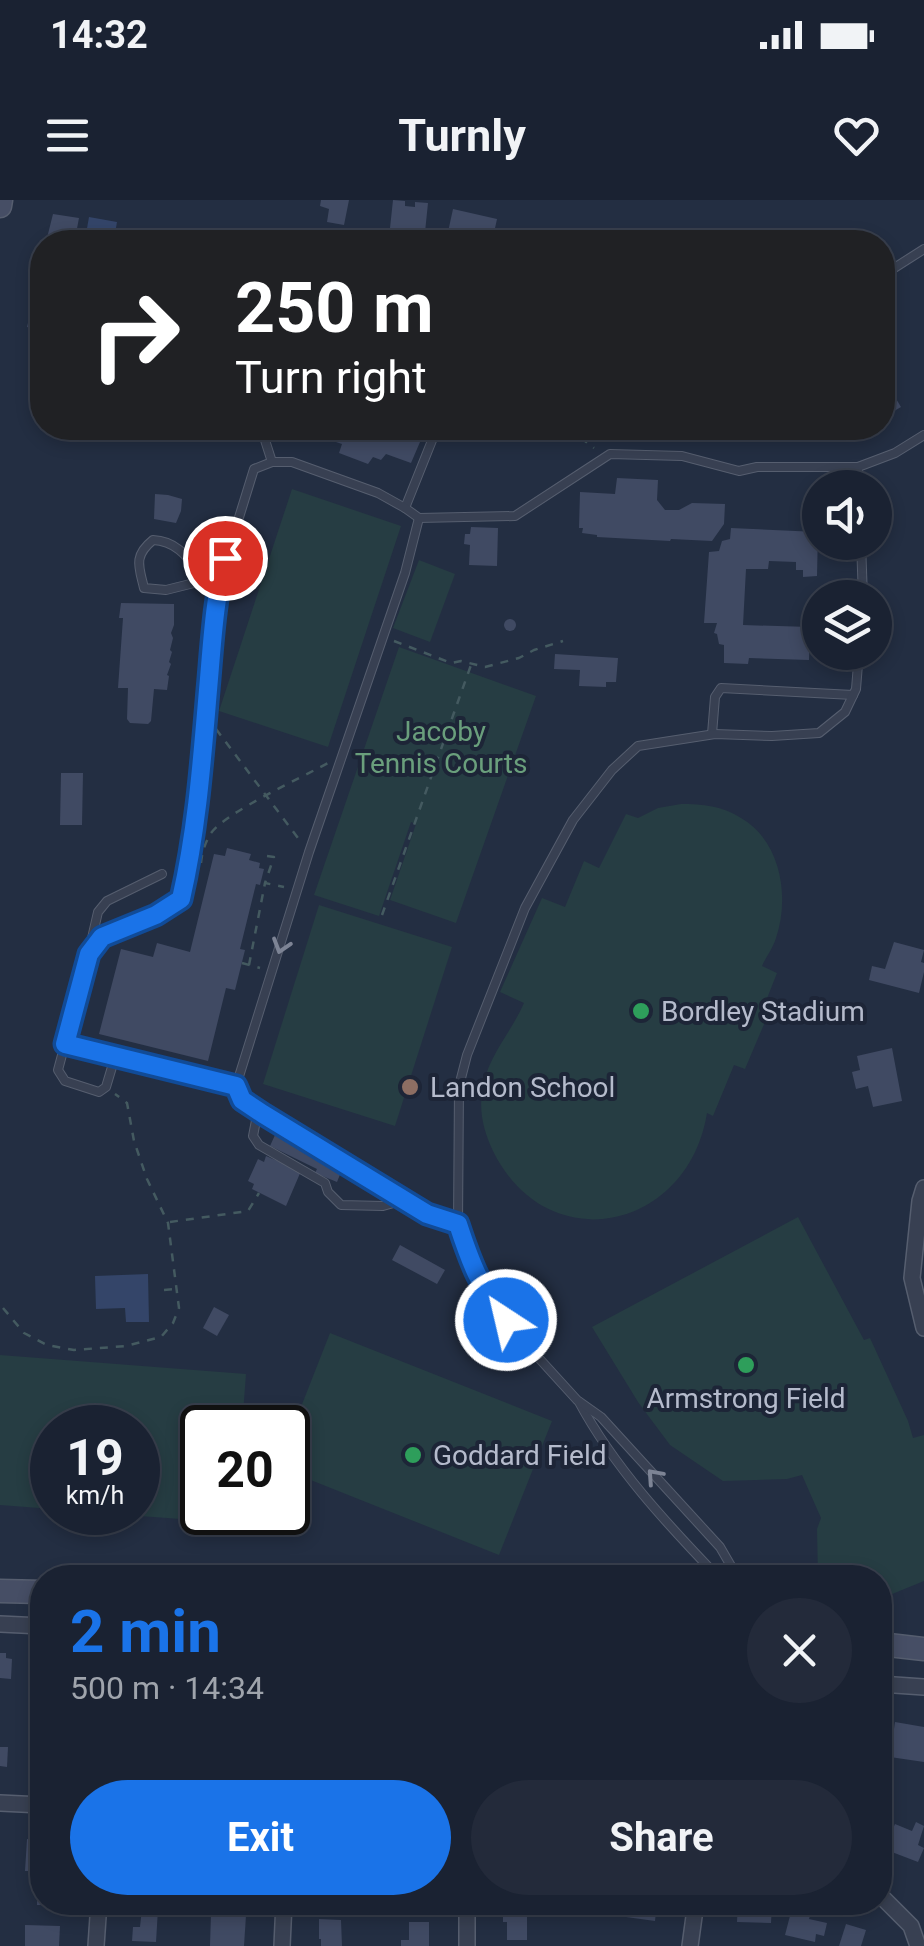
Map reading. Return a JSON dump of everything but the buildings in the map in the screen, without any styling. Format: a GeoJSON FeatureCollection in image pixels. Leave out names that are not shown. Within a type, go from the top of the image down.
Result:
{"type":"FeatureCollection","features":[{"type":"Feature","properties":{"kind":"main road"},"geometry":{"type":"LineString","coordinates":[[0,1590],[30,1591]]}},
{"type":"Feature","properties":{"kind":"main road"},"geometry":{"type":"LineString","coordinates":[[892,1645],[924,1649]]}},
{"type":"Feature","properties":{"kind":"street"},"geometry":{"type":"LineString","coordinates":[[924,1188],[912,1278],[924,1328]]}},
{"type":"Feature","properties":{"kind":"street"},"geometry":{"type":"LineString","coordinates":[[0,1624],[30,1625]]}},
{"type":"Feature","properties":{"kind":"street"},"geometry":{"type":"LineString","coordinates":[[892,1685],[924,1687]]}},
{"type":"Feature","properties":{"kind":"street"},"geometry":{"type":"LineString","coordinates":[[0,1803],[30,1804]]}},
{"type":"Feature","properties":{"kind":"street"},"geometry":{"type":"LineString","coordinates":[[892,1907],[911,1926],[918,1946]]}},
{"type":"Feature","properties":{"kind":"street"},"geometry":{"type":"LineString","coordinates":[[96,1946],[98,1915]]}},
{"type":"Feature","properties":{"kind":"street"},"geometry":{"type":"LineString","coordinates":[[282,1946],[283,1915]]}},
{"type":"Feature","properties":{"kind":"street"},"geometry":{"type":"LineString","coordinates":[[467,1915],[467,1946]]}},
{"type":"Feature","properties":{"kind":"street"},"geometry":{"type":"LineString","coordinates":[[690,1946],[694,1915]]}},
{"type":"Feature","properties":{"kind":"lane"},"geometry":{"type":"LineString","coordinates":[[895,268],[924,249]]}},
{"type":"Feature","properties":{"kind":"lane"},"geometry":{"type":"LineString","coordinates":[[89,954],[102,937],[156,915],[181,899],[198,802],[219,582],[254,469],[272,462],[292,462],[378,493],[419,518],[515,516],[610,454],[682,456],[739,471],[757,467],[858,467],[896,453],[924,435]]}},
{"type":"Feature","properties":{"kind":"lane"},"geometry":{"type":"LineString","coordinates":[[265,440],[272,462]]}},
{"type":"Feature","properties":{"kind":"lane"},"geometry":{"type":"LineString","coordinates":[[405,508],[432,440]]}},
{"type":"Feature","properties":{"kind":"lane"},"geometry":{"type":"LineString","coordinates":[[419,518],[405,573],[309,852],[236,1086],[242,1100],[258,1110],[427,1214],[458,1224]]}},
{"type":"Feature","properties":{"kind":"lane"},"geometry":{"type":"LineString","coordinates":[[206,580],[167,540],[153,540],[142,548],[138,564],[144,588],[166,590],[206,580],[219,582]]}},
{"type":"Feature","properties":{"kind":"lane"},"geometry":{"type":"LineString","coordinates":[[730,1565],[720,1547],[602,1417],[578,1400],[526,1344],[487,1296],[458,1224],[459,1086],[525,908],[573,820],[612,770],[638,746],[712,734],[819,733],[845,712],[856,690],[858,670]]}},
{"type":"Feature","properties":{"kind":"lane"},"geometry":{"type":"LineString","coordinates":[[712,734],[715,697],[721,688],[853,695]]}},
{"type":"Feature","properties":{"kind":"lane"},"geometry":{"type":"LineString","coordinates":[[115,1057],[106,1087],[98,1092],[65,1081],[58,1070],[98,912],[107,901],[162,874]]}},
{"type":"Feature","properties":{"kind":"lane"},"geometry":{"type":"LineString","coordinates":[[65,1044],[236,1086]]}},
{"type":"Feature","properties":{"kind":"lane"},"geometry":{"type":"LineString","coordinates":[[258,1110],[253,1136],[258,1145],[325,1183],[328,1192],[341,1204],[383,1206],[404,1200]]}},
{"type":"Feature","properties":{"kind":"lane"},"geometry":{"type":"LineString","coordinates":[[578,1400],[592,1426],[664,1520],[706,1565]]}},
{"type":"Feature","properties":{"kind":"lane"},"geometry":{"type":"LineString","coordinates":[[664,1520],[679,1504]]}},
{"type":"Feature","properties":{"kind":"lane"},"geometry":{"type":"LineString","coordinates":[[682,1540],[698,1524]]}},
{"type":"Feature","properties":{"kind":"path"},"geometry":{"type":"LineString","coordinates":[[584,440],[599,452]]}},
{"type":"Feature","properties":{"kind":"path"},"geometry":{"type":"LineString","coordinates":[[392,640],[451,663],[462,661],[485,667],[562,641]]}},
{"type":"Feature","properties":{"kind":"path"},"geometry":{"type":"LineString","coordinates":[[382,915],[471,664]]}},
{"type":"Feature","properties":{"kind":"path"},"geometry":{"type":"LineString","coordinates":[[206,716],[309,852]]}},
{"type":"Feature","properties":{"kind":"path"},"geometry":{"type":"LineString","coordinates":[[200,863],[212,831],[228,818],[342,755]]}},
{"type":"Feature","properties":{"kind":"path"},"geometry":{"type":"LineString","coordinates":[[248,965],[274,857],[267,856]]}},
{"type":"Feature","properties":{"kind":"path"},"geometry":{"type":"LineString","coordinates":[[266,883],[284,887]]}},
{"type":"Feature","properties":{"kind":"path"},"geometry":{"type":"LineString","coordinates":[[242,964],[263,969]]}},
{"type":"Feature","properties":{"kind":"path"},"geometry":{"type":"LineString","coordinates":[[2,1308],[24,1333],[47,1345],[74,1350],[126,1346],[160,1338],[173,1323],[178,1308],[168,1223],[146,1179],[127,1103],[106,1087]]}},
{"type":"Feature","properties":{"kind":"path"},"geometry":{"type":"LineString","coordinates":[[168,1223],[248,1211],[259,1193]]}},
{"type":"Feature","properties":{"kind":"path"},"geometry":{"type":"LineString","coordinates":[[164,1290],[176,1289]]}},
{"type":"Feature","properties":{"kind":"green space"},"geometry":{"type":"Polygon","coordinates":[[[292,489],[401,526],[328,747],[219,711],[292,489]]]}},
{"type":"Feature","properties":{"kind":"green space","name":"Jacoby Tennis Courts"},"geometry":{"type":"Polygon","coordinates":[[[419,560],[455,574],[430,642],[393,628],[419,560]]]}},
{"type":"Feature","properties":{"kind":"green space","name":"Jacoby Tennis Courts"},"geometry":{"type":"Polygon","coordinates":[[[399,647],[536,696],[456,923],[390,900],[416,824],[411,822],[379,916],[314,895],[399,647]]]}},
{"type":"Feature","properties":{"kind":"green space","name":"Bordley Stadium"},"geometry":{"type":"Polygon","coordinates":[[[681,804],[712,806],[734,814],[755,828],[773,855],[779,871],[782,905],[776,938],[762,966],[777,973],[759,1019],[765,1022],[745,1069],[734,1065],[713,1116],[707,1113],[695,1153],[673,1184],[645,1206],[613,1217],[579,1218],[547,1208],[517,1186],[487,1137],[481,1107],[484,1080],[524,1003],[500,992],[542,898],[565,907],[584,861],[599,868],[626,814],[638,818],[658,808],[681,804]]]}},
{"type":"Feature","properties":{"kind":"green space"},"geometry":{"type":"Polygon","coordinates":[[[319,905],[452,947],[395,1126],[263,1084],[319,905]]]}},
{"type":"Feature","properties":{"kind":"green space","name":"Armstrong Field"},"geometry":{"type":"Polygon","coordinates":[[[798,1217],[864,1340],[870,1338],[913,1438],[924,1435],[924,1581],[892,1594],[892,1565],[818,1565],[817,1529],[821,1518],[802,1475],[723,1481],[670,1445],[592,1327],[798,1217]]]}},
{"type":"Feature","properties":{"kind":"green space","name":"Goddard Field"},"geometry":{"type":"Polygon","coordinates":[[[330,1333],[552,1421],[499,1555],[310,1480],[310,1405],[302,1405],[330,1333]]]}},
{"type":"Feature","properties":{"kind":"green space"},"geometry":{"type":"Polygon","coordinates":[[[0,1355],[246,1374],[244,1405],[180,1405],[180,1519],[160,1517],[160,1405],[30,1405],[30,1507],[0,1505],[0,1355]]]}},
{"type":"Feature","properties":{"kind":"water"},"geometry":{"type":"Polygon","coordinates":[[[89,217],[117,222],[116,230],[87,230],[89,217]]]}},
{"type":"Feature","properties":{"kind":"water"},"geometry":{"type":"Polygon","coordinates":[[[148,1274],[149,1322],[126,1322],[125,1308],[96,1309],[95,1276],[148,1274]]]}},
{"type":"Feature","properties":{"kind":"place","name":"Bordley Stadium"},"geometry":{"type":"Point","coordinates":[641,1011]}},
{"type":"Feature","properties":{"kind":"place","name":"Landon School"},"geometry":{"type":"Point","coordinates":[410,1087]}},
{"type":"Feature","properties":{"kind":"place","name":"Armstrong Field"},"geometry":{"type":"Point","coordinates":[746,1365]}},
{"type":"Feature","properties":{"kind":"place","name":"Goddard Field"},"geometry":{"type":"Point","coordinates":[413,1455]}},
{"type":"Feature","properties":{"kind":"route"},"geometry":{"type":"LineString","coordinates":[[225,558],[212,642],[198,802],[181,899],[156,915],[102,937],[89,954],[65,1044],[236,1086],[242,1100],[263,1114],[427,1214],[458,1224],[476,1276],[506,1320]]}}]}
